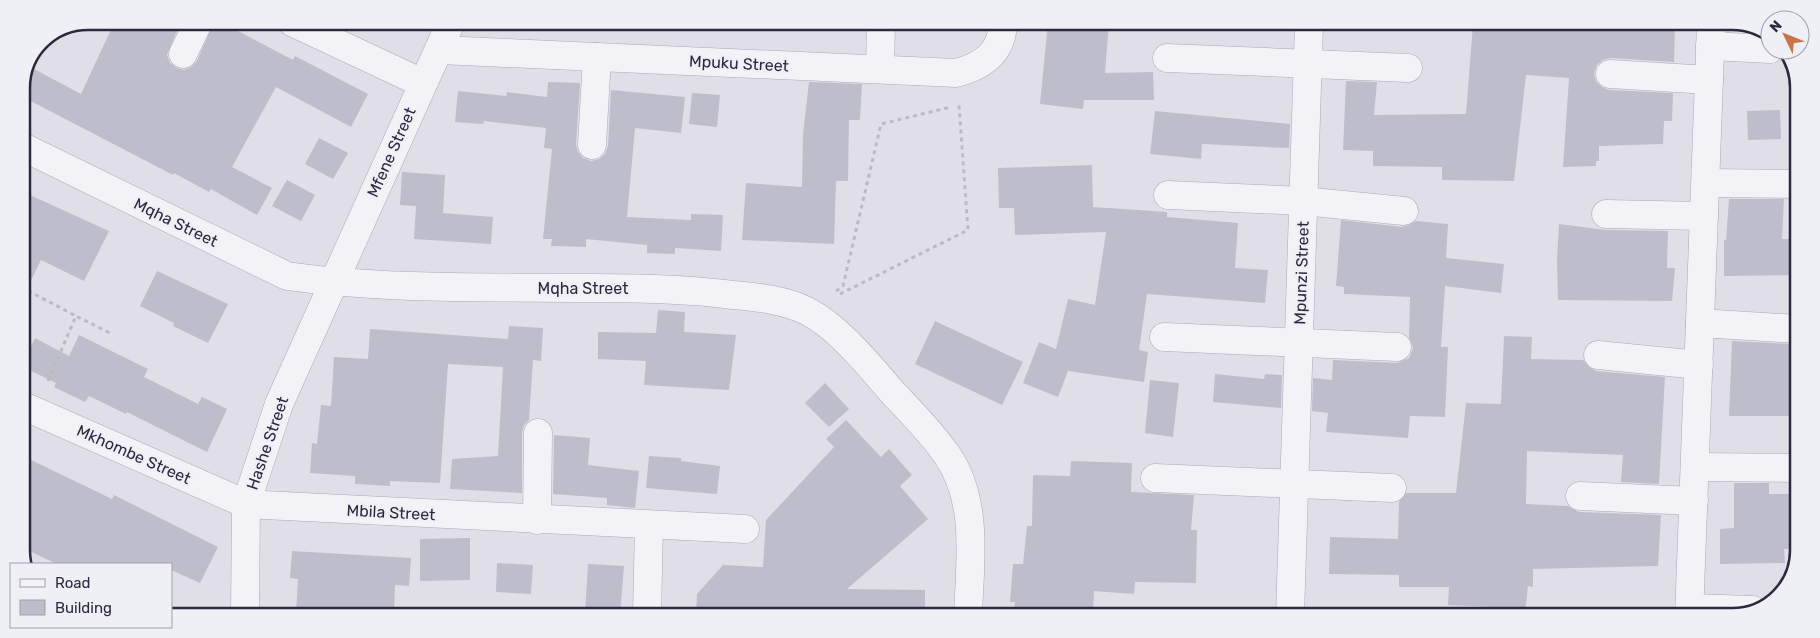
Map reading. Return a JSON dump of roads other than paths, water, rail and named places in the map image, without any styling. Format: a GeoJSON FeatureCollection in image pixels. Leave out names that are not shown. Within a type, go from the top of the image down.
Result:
{"type":"FeatureCollection","features":[{"type":"Feature","properties":{"kind":"street"},"geometry":{"type":"LineString","coordinates":[[183,54],[195,30]]}},
{"type":"Feature","properties":{"kind":"street"},"geometry":{"type":"LineString","coordinates":[[309,30],[422,83]]}},
{"type":"Feature","properties":{"kind":"street","name":"Mfene Street"},"geometry":{"type":"LineString","coordinates":[[332,282],[448,30]]}},
{"type":"Feature","properties":{"kind":"street"},"geometry":{"type":"LineString","coordinates":[[880,69],[881,30]]}},
{"type":"Feature","properties":{"kind":"street","name":"Mpuku Street"},"geometry":{"type":"LineString","coordinates":[[440,50],[956,73],[971,69],[986,61],[998,48],[1003,30]]}},
{"type":"Feature","properties":{"kind":"street","name":"Mpunzi Street"},"geometry":{"type":"LineString","coordinates":[[1290,608],[1309,30]]}},
{"type":"Feature","properties":{"kind":"street"},"geometry":{"type":"LineString","coordinates":[[1689,608],[1710,35],[1760,47]]}},
{"type":"Feature","properties":{"kind":"street"},"geometry":{"type":"LineString","coordinates":[[592,145],[597,57]]}},
{"type":"Feature","properties":{"kind":"street"},"geometry":{"type":"LineString","coordinates":[[1167,58],[1408,68]]}},
{"type":"Feature","properties":{"kind":"street"},"geometry":{"type":"LineString","coordinates":[[1610,74],[1709,80]]}},
{"type":"Feature","properties":{"kind":"street","name":"Mqha Street"},"geometry":{"type":"LineString","coordinates":[[30,150],[287,276],[332,282],[512,287],[678,288],[763,298],[806,311],[831,328],[864,360],[947,455],[959,477],[967,501],[970,525],[968,608]]}},
{"type":"Feature","properties":{"kind":"street"},"geometry":{"type":"LineString","coordinates":[[1706,183],[1790,184]]}},
{"type":"Feature","properties":{"kind":"street","name":"Mpunzi Street"},"geometry":{"type":"LineString","coordinates":[[1168,195],[1303,201],[1404,211]]}},
{"type":"Feature","properties":{"kind":"street"},"geometry":{"type":"LineString","coordinates":[[1606,214],[1704,216]]}},
{"type":"Feature","properties":{"kind":"street","name":"Hashe Street"},"geometry":{"type":"LineString","coordinates":[[245,608],[246,504],[279,404],[332,282]]}},
{"type":"Feature","properties":{"kind":"street"},"geometry":{"type":"LineString","coordinates":[[1700,323],[1790,329]]}},
{"type":"Feature","properties":{"kind":"street","name":"Mpunzi Street"},"geometry":{"type":"LineString","coordinates":[[1164,336],[1299,344],[1397,347]]}},
{"type":"Feature","properties":{"kind":"street"},"geometry":{"type":"LineString","coordinates":[[1598,355],[1699,365]]}},
{"type":"Feature","properties":{"kind":"street","name":"Mkhombe Street"},"geometry":{"type":"LineString","coordinates":[[30,409],[246,504]]}},
{"type":"Feature","properties":{"kind":"street"},"geometry":{"type":"LineString","coordinates":[[537,520],[538,433]]}},
{"type":"Feature","properties":{"kind":"street"},"geometry":{"type":"LineString","coordinates":[[1695,467],[1790,468]]}},
{"type":"Feature","properties":{"kind":"street"},"geometry":{"type":"LineString","coordinates":[[1155,478],[1392,488]]}},
{"type":"Feature","properties":{"kind":"street"},"geometry":{"type":"LineString","coordinates":[[1580,496],[1694,501]]}},
{"type":"Feature","properties":{"kind":"street","name":"Mbila Street"},"geometry":{"type":"LineString","coordinates":[[246,504],[649,526],[744,529]]}},
{"type":"Feature","properties":{"kind":"street"},"geometry":{"type":"LineString","coordinates":[[646,608],[649,526]]}}]}
